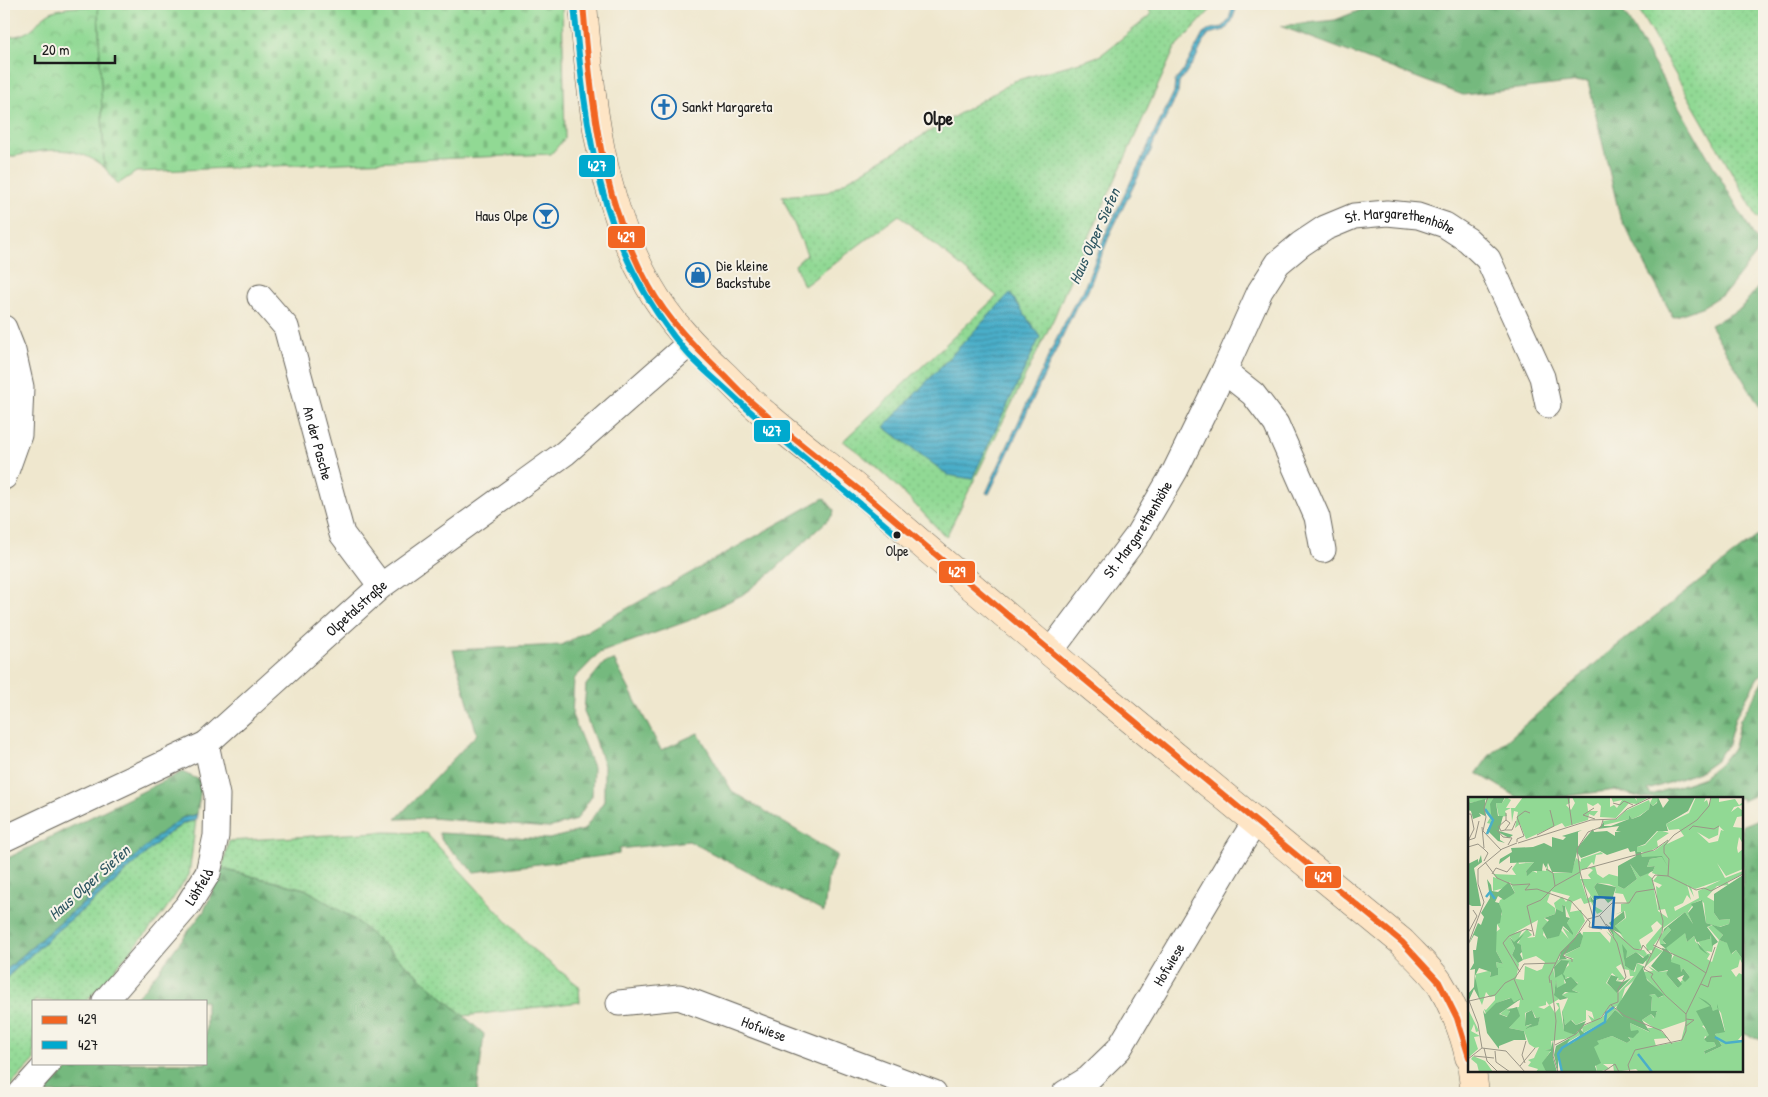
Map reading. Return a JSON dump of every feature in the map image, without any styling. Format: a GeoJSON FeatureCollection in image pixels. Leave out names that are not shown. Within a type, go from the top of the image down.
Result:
{"type":"FeatureCollection","features":[{"type":"Feature","properties":{"kind":"street"},"geometry":{"type":"LineString","coordinates":[[583,4],[588,70],[601,156],[619,222],[650,287],[668,315],[690,343],[764,414],[863,494],[987,601],[1402,942],[1438,981],[1457,1020],[1468,1052]]}},
{"type":"Feature","properties":{"kind":"street","name":"St. Margarethenhöhe"},"geometry":{"type":"LineString","coordinates":[[1050,652],[1137,536],[1175,471],[1224,371],[1260,291],[1278,263],[1301,244],[1325,228],[1354,216],[1388,213],[1418,216],[1445,225],[1468,240],[1488,259],[1542,377],[1548,405]]}},
{"type":"Feature","properties":{"kind":"street","name":"An der Pasche"},"geometry":{"type":"LineString","coordinates":[[260,297],[286,327],[342,534],[381,586]]}},
{"type":"Feature","properties":{"kind":"street"},"geometry":{"type":"LineString","coordinates":[[4,328],[12,350],[21,387],[19,435],[4,477]]}},
{"type":"Feature","properties":{"kind":"street","name":"Olpetalstraße"},"geometry":{"type":"LineString","coordinates":[[4,839],[206,744],[381,586],[565,453],[690,343]]}},
{"type":"Feature","properties":{"kind":"street"},"geometry":{"type":"LineString","coordinates":[[1224,371],[1253,394],[1276,424],[1317,517],[1323,550]]}},
{"type":"Feature","properties":{"kind":"street","name":"Löhfeld"},"geometry":{"type":"LineString","coordinates":[[106,1000],[188,905],[208,873],[216,836],[217,795],[206,744]]}},
{"type":"Feature","properties":{"kind":"street","name":"Hofwiese"},"geometry":{"type":"LineString","coordinates":[[1065,1093],[1088,1079],[1119,1048],[1255,822]]}},
{"type":"Feature","properties":{"kind":"street","name":"Hofwiese"},"geometry":{"type":"LineString","coordinates":[[619,1003],[679,997],[934,1093]]}},
{"type":"Feature","properties":{"kind":"street"},"geometry":{"type":"LineString","coordinates":[[21,1093],[47,1064]]}},
{"type":"Feature","properties":{"kind":"street"},"geometry":{"type":"LineString","coordinates":[[1472,1072],[1475,1093]]}},
{"type":"Feature","properties":{"kind":"green space"},"geometry":{"type":"Polygon","coordinates":[[[118,4],[562,4],[565,138],[551,154],[136,172],[118,184],[104,167],[98,6],[118,4]]]}},
{"type":"Feature","properties":{"kind":"green space"},"geometry":{"type":"Polygon","coordinates":[[[1149,4],[1216,4],[1175,48],[1054,318],[946,537],[884,474],[843,441],[997,296],[899,215],[804,286],[795,265],[807,254],[782,196],[828,192],[1014,81],[1101,55],[1151,15],[1149,4]]]}},
{"type":"Feature","properties":{"kind":"green space"},"geometry":{"type":"Polygon","coordinates":[[[1376,4],[1619,4],[1761,248],[1727,291],[1702,307],[1673,317],[1620,217],[1588,81],[1463,95],[1280,26],[1335,20],[1376,4]]]}},
{"type":"Feature","properties":{"kind":"green space"},"geometry":{"type":"Polygon","coordinates":[[[1635,4],[1764,4],[1764,214],[1758,218],[1635,4]]]}},
{"type":"Feature","properties":{"kind":"green space"},"geometry":{"type":"Polygon","coordinates":[[[98,6],[104,167],[92,159],[68,151],[44,151],[4,158],[4,37],[16,36],[26,32],[46,15],[56,10],[98,6]]]}},
{"type":"Feature","properties":{"kind":"green space"},"geometry":{"type":"Polygon","coordinates":[[[1764,280],[1764,414],[1710,325],[1740,309],[1764,280]]]}},
{"type":"Feature","properties":{"kind":"green space"},"geometry":{"type":"Polygon","coordinates":[[[824,498],[834,510],[833,515],[771,573],[742,595],[688,621],[599,653],[574,679],[572,715],[593,767],[592,796],[576,820],[548,828],[431,818],[396,819],[477,734],[453,650],[562,645],[824,498]]]}},
{"type":"Feature","properties":{"kind":"green space"},"geometry":{"type":"Polygon","coordinates":[[[1764,531],[1764,673],[1758,677],[1735,718],[1728,744],[1717,759],[1699,772],[1648,790],[1651,795],[1702,778],[1721,763],[1734,747],[1740,720],[1764,680],[1764,791],[1743,801],[1743,797],[1639,797],[1615,790],[1559,797],[1517,797],[1477,773],[1489,756],[1604,656],[1764,531]]]}},
{"type":"Feature","properties":{"kind":"green space"},"geometry":{"type":"Polygon","coordinates":[[[614,660],[661,750],[698,733],[732,791],[837,855],[828,877],[824,912],[689,841],[619,849],[619,854],[474,872],[442,841],[439,833],[549,839],[584,830],[604,801],[604,765],[584,711],[586,685],[604,663],[614,660]]]}},
{"type":"Feature","properties":{"kind":"green space"},"geometry":{"type":"Polygon","coordinates":[[[182,772],[202,781],[197,814],[182,818],[4,972],[4,860],[182,772]]]}},
{"type":"Feature","properties":{"kind":"green space"},"geometry":{"type":"Polygon","coordinates":[[[1764,817],[1764,1041],[1743,1033],[1743,826],[1764,817]]]}},
{"type":"Feature","properties":{"kind":"green space"},"geometry":{"type":"Polygon","coordinates":[[[196,820],[189,875],[161,916],[88,1000],[32,1000],[32,1063],[4,1092],[4,980],[58,929],[95,900],[165,836],[185,823],[196,820]]]}},
{"type":"Feature","properties":{"kind":"green space"},"geometry":{"type":"Polygon","coordinates":[[[380,832],[426,833],[531,948],[579,986],[580,1002],[464,1016],[354,919],[305,889],[222,869],[229,841],[380,832]]]}},
{"type":"Feature","properties":{"kind":"green space"},"geometry":{"type":"Polygon","coordinates":[[[222,869],[305,889],[354,919],[484,1034],[477,1093],[45,1093],[73,1064],[208,1064],[208,1000],[134,1000],[204,911],[222,869]]]}},
{"type":"Feature","properties":{"kind":"water"},"geometry":{"type":"Polygon","coordinates":[[[1233,4],[1239,4],[1232,21],[1225,30],[1212,33],[1206,37],[1195,60],[1179,83],[1178,93],[1110,234],[1087,293],[1076,307],[989,494],[986,493],[1053,346],[1073,306],[1083,291],[1106,233],[1174,92],[1175,81],[1184,70],[1203,34],[1211,29],[1223,27],[1229,20],[1233,4]]]}},
{"type":"Feature","properties":{"kind":"water"},"geometry":{"type":"Polygon","coordinates":[[[1010,293],[1040,337],[972,479],[948,475],[884,427],[1010,293]]]}},
{"type":"Feature","properties":{"kind":"water"},"geometry":{"type":"Polygon","coordinates":[[[197,814],[196,820],[184,823],[165,836],[4,980],[4,972],[91,897],[162,832],[182,818],[197,814]]]}},
{"type":"Feature","properties":{"kind":"transit line","name":"429"},"geometry":{"type":"LineString","coordinates":[[583,4],[595,113],[609,185],[633,253],[649,286],[683,334],[770,419],[868,497],[1134,721],[1402,942],[1439,982],[1457,1018],[1468,1054]]}},
{"type":"Feature","properties":{"kind":"transit line","name":"427"},"geometry":{"type":"LineString","coordinates":[[574,5],[584,98],[591,143],[601,186],[614,228],[632,269],[654,309],[683,348],[700,366],[771,430],[897,535]]}},
{"type":"Feature","properties":{"kind":"place","name":"Sankt Margareta"},"geometry":{"type":"Point","coordinates":[664,107]}},
{"type":"Feature","properties":{"kind":"place","name":"Haus Olpe"},"geometry":{"type":"Point","coordinates":[546,216]}},
{"type":"Feature","properties":{"kind":"place","name":"Die kleine Backstube"},"geometry":{"type":"Point","coordinates":[698,275]}},
{"type":"Feature","properties":{"kind":"place","name":"Olpe"},"geometry":{"type":"Point","coordinates":[897,535]}},
{"type":"Feature","properties":{"kind":"district","name":"Olpe"},"geometry":{"type":"Point","coordinates":[938,119]}},
{"type":"Feature","properties":{"kind":"water label","name":"Haus Olper Siefen"},"geometry":{"type":"Point","coordinates":[1094,236]}},
{"type":"Feature","properties":{"kind":"water label","name":"Haus Olper Siefen"},"geometry":{"type":"Point","coordinates":[89,882]}}]}
